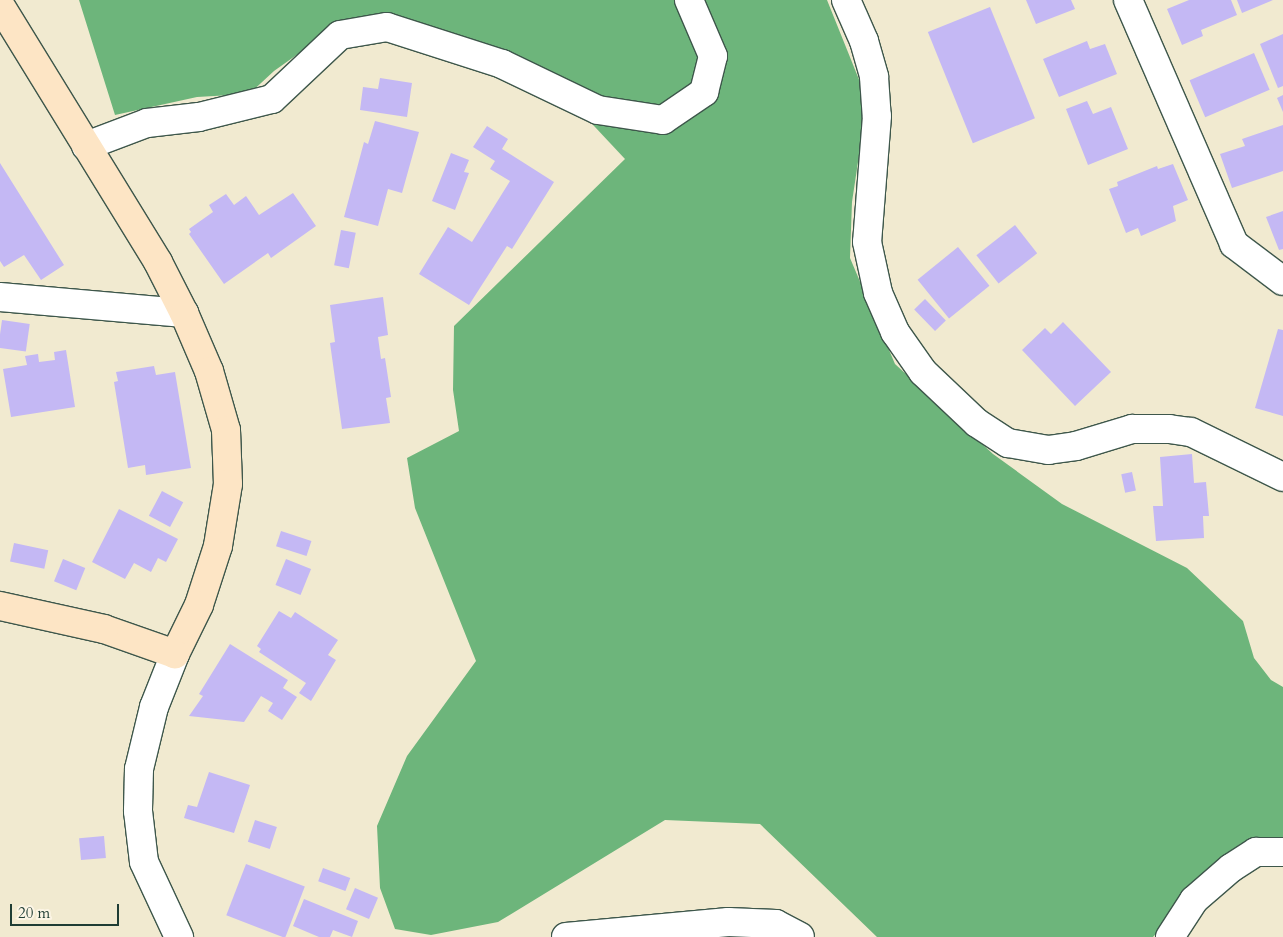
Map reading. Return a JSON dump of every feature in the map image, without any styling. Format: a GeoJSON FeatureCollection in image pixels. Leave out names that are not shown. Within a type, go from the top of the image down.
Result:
{"type":"FeatureCollection","features":[{"type":"Feature","properties":{"kind":"street"},"geometry":{"type":"LineString","coordinates":[[86,146],[147,123],[199,117],[272,99],[340,35],[387,27],[502,64],[598,110],[663,120],[704,92],[713,56],[689,0]]}},
{"type":"Feature","properties":{"kind":"street"},"geometry":{"type":"LineString","coordinates":[[846,0],[864,41],[874,77],[877,116],[867,242],[878,293],[895,332],[924,372],[977,423],[1008,442],[1048,450],[1076,446],[1132,429],[1169,428],[1191,432],[1283,477]]}},
{"type":"Feature","properties":{"kind":"street"},"geometry":{"type":"LineString","coordinates":[[1128,0],[1234,244],[1283,281]]}},
{"type":"Feature","properties":{"kind":"street"},"geometry":{"type":"LineString","coordinates":[[0,5],[158,262],[184,313],[209,371],[226,430],[228,484],[218,546],[199,605],[175,654],[154,707],[139,769],[138,811],[144,862],[178,937]]}},
{"type":"Feature","properties":{"kind":"street"},"geometry":{"type":"LineString","coordinates":[[0,297],[184,313]]}},
{"type":"Feature","properties":{"kind":"street"},"geometry":{"type":"LineString","coordinates":[[0,606],[104,629],[175,654]]}},
{"type":"Feature","properties":{"kind":"street"},"geometry":{"type":"LineString","coordinates":[[1170,937],[1194,900],[1231,868],[1256,852],[1283,852]]}},
{"type":"Feature","properties":{"kind":"street"},"geometry":{"type":"LineString","coordinates":[[566,937],[728,922],[776,924],[800,937]]}},
{"type":"Feature","properties":{"kind":"green space"},"geometry":{"type":"Polygon","coordinates":[[[79,0],[827,0],[862,87],[864,122],[852,202],[850,258],[895,364],[993,454],[1062,504],[1187,568],[1243,621],[1254,658],[1271,680],[1283,687],[1283,843],[1262,837],[1240,844],[1153,937],[877,937],[760,824],[665,820],[498,922],[431,935],[395,929],[380,888],[377,826],[407,756],[476,661],[415,508],[407,458],[459,431],[453,390],[454,326],[625,159],[550,79],[405,29],[319,39],[274,71],[249,94],[197,97],[115,115],[79,0]]]}},
{"type":"Feature","properties":{"kind":"building"},"geometry":{"type":"Polygon","coordinates":[[[1026,0],[1071,0],[1075,9],[1036,24],[1026,0]]]}},
{"type":"Feature","properties":{"kind":"building"},"geometry":{"type":"Polygon","coordinates":[[[1189,0],[1231,0],[1237,15],[1201,30],[1203,36],[1182,45],[1167,9],[1189,0]]]}},
{"type":"Feature","properties":{"kind":"building"},"geometry":{"type":"Polygon","coordinates":[[[1237,0],[1273,0],[1242,13],[1237,0]]]}},
{"type":"Feature","properties":{"kind":"building"},"geometry":{"type":"Polygon","coordinates":[[[990,7],[1035,118],[973,143],[928,32],[990,7]]]}},
{"type":"Feature","properties":{"kind":"building"},"geometry":{"type":"Polygon","coordinates":[[[1283,34],[1283,86],[1278,88],[1260,44],[1283,34]]]}},
{"type":"Feature","properties":{"kind":"building"},"geometry":{"type":"Polygon","coordinates":[[[1087,41],[1090,49],[1105,44],[1117,74],[1059,97],[1043,59],[1087,41]]]}},
{"type":"Feature","properties":{"kind":"building"},"geometry":{"type":"Polygon","coordinates":[[[1254,53],[1270,90],[1205,117],[1190,80],[1254,53]]]}},
{"type":"Feature","properties":{"kind":"building"},"geometry":{"type":"Polygon","coordinates":[[[380,78],[412,83],[407,117],[360,110],[363,87],[378,89],[380,78]]]}},
{"type":"Feature","properties":{"kind":"building"},"geometry":{"type":"Polygon","coordinates":[[[1283,95],[1283,112],[1277,98],[1283,95]]]}},
{"type":"Feature","properties":{"kind":"building"},"geometry":{"type":"Polygon","coordinates":[[[1087,101],[1093,114],[1111,107],[1128,149],[1088,165],[1066,109],[1087,101]]]}},
{"type":"Feature","properties":{"kind":"building"},"geometry":{"type":"Polygon","coordinates":[[[375,121],[419,132],[402,193],[388,189],[378,226],[344,217],[364,142],[368,144],[375,121]]]}},
{"type":"Feature","properties":{"kind":"building"},"geometry":{"type":"Polygon","coordinates":[[[1283,125],[1283,171],[1232,188],[1220,154],[1245,146],[1242,139],[1283,125]]]}},
{"type":"Feature","properties":{"kind":"building"},"geometry":{"type":"Polygon","coordinates":[[[487,126],[508,139],[502,149],[554,182],[512,249],[507,246],[469,305],[419,274],[448,227],[472,242],[510,181],[490,169],[495,161],[473,147],[487,126]]]}},
{"type":"Feature","properties":{"kind":"building"},"geometry":{"type":"Polygon","coordinates":[[[451,153],[469,160],[464,172],[469,173],[455,210],[432,201],[451,153]]]}},
{"type":"Feature","properties":{"kind":"building"},"geometry":{"type":"Polygon","coordinates":[[[0,163],[64,265],[41,280],[24,255],[4,267],[0,261],[0,163]]]}},
{"type":"Feature","properties":{"kind":"building"},"geometry":{"type":"Polygon","coordinates":[[[1173,164],[1188,200],[1173,206],[1176,221],[1141,236],[1138,228],[1126,233],[1109,189],[1118,186],[1117,182],[1157,166],[1158,169],[1173,164]]]}},
{"type":"Feature","properties":{"kind":"building"},"geometry":{"type":"Polygon","coordinates":[[[293,193],[316,226],[271,258],[268,253],[224,284],[189,234],[191,232],[189,229],[213,212],[209,205],[226,194],[234,205],[246,196],[259,215],[293,193]]]}},
{"type":"Feature","properties":{"kind":"building"},"geometry":{"type":"Polygon","coordinates":[[[1283,211],[1283,249],[1279,250],[1266,217],[1283,211]]]}},
{"type":"Feature","properties":{"kind":"building"},"geometry":{"type":"Polygon","coordinates":[[[1015,225],[1037,253],[999,284],[976,255],[1015,225]]]}},
{"type":"Feature","properties":{"kind":"building"},"geometry":{"type":"Polygon","coordinates":[[[341,230],[356,233],[349,268],[334,265],[341,230]]]}},
{"type":"Feature","properties":{"kind":"building"},"geometry":{"type":"Polygon","coordinates":[[[958,247],[989,286],[949,319],[918,280],[958,247]]]}},
{"type":"Feature","properties":{"kind":"building"},"geometry":{"type":"Polygon","coordinates":[[[383,297],[388,335],[378,337],[381,359],[385,358],[391,397],[386,398],[390,423],[342,429],[330,343],[335,342],[330,305],[383,297]]]}},
{"type":"Feature","properties":{"kind":"building"},"geometry":{"type":"Polygon","coordinates":[[[925,299],[946,321],[935,331],[914,309],[925,299]]]}},
{"type":"Feature","properties":{"kind":"building"},"geometry":{"type":"Polygon","coordinates":[[[2,320],[30,324],[26,352],[0,348],[2,320]]]}},
{"type":"Feature","properties":{"kind":"building"},"geometry":{"type":"Polygon","coordinates":[[[1063,322],[1111,372],[1075,406],[1022,350],[1045,328],[1051,334],[1063,322]]]}},
{"type":"Feature","properties":{"kind":"building"},"geometry":{"type":"Polygon","coordinates":[[[1278,329],[1283,330],[1283,416],[1255,408],[1278,329]]]}},
{"type":"Feature","properties":{"kind":"building"},"geometry":{"type":"Polygon","coordinates":[[[66,350],[75,407],[11,417],[3,369],[27,365],[25,356],[38,354],[39,362],[55,360],[54,352],[66,350]]]}},
{"type":"Feature","properties":{"kind":"building"},"geometry":{"type":"Polygon","coordinates":[[[154,366],[156,375],[175,372],[191,468],[146,475],[145,465],[128,468],[114,382],[118,381],[116,372],[154,366]]]}},
{"type":"Feature","properties":{"kind":"building"},"geometry":{"type":"Polygon","coordinates":[[[1192,454],[1194,483],[1206,482],[1209,516],[1203,516],[1204,538],[1156,541],[1153,506],[1163,506],[1160,457],[1192,454]]]}},
{"type":"Feature","properties":{"kind":"building"},"geometry":{"type":"Polygon","coordinates":[[[1132,472],[1136,491],[1125,493],[1121,474],[1132,472]]]}},
{"type":"Feature","properties":{"kind":"building"},"geometry":{"type":"Polygon","coordinates":[[[162,491],[183,502],[170,527],[149,516],[162,491]]]}},
{"type":"Feature","properties":{"kind":"building"},"geometry":{"type":"Polygon","coordinates":[[[119,509],[178,539],[166,562],[158,558],[151,572],[134,563],[125,579],[92,562],[119,509]]]}},
{"type":"Feature","properties":{"kind":"building"},"geometry":{"type":"Polygon","coordinates":[[[281,531],[311,541],[306,556],[276,546],[281,531]]]}},
{"type":"Feature","properties":{"kind":"building"},"geometry":{"type":"Polygon","coordinates":[[[14,543],[48,550],[44,569],[10,562],[14,543]]]}},
{"type":"Feature","properties":{"kind":"building"},"geometry":{"type":"Polygon","coordinates":[[[63,559],[85,568],[76,590],[54,581],[63,559]]]}},
{"type":"Feature","properties":{"kind":"building"},"geometry":{"type":"Polygon","coordinates":[[[286,559],[311,569],[301,595],[276,585],[286,559]]]}},
{"type":"Feature","properties":{"kind":"building"},"geometry":{"type":"Polygon","coordinates":[[[279,611],[291,618],[295,612],[338,640],[328,655],[336,660],[311,701],[299,693],[306,683],[259,652],[261,649],[257,646],[279,611]]]}},
{"type":"Feature","properties":{"kind":"building"},"geometry":{"type":"Polygon","coordinates":[[[230,644],[288,680],[283,688],[297,697],[282,720],[268,711],[273,703],[261,696],[244,722],[189,716],[203,696],[199,694],[230,644]]]}},
{"type":"Feature","properties":{"kind":"building"},"geometry":{"type":"Polygon","coordinates":[[[209,772],[250,785],[234,833],[184,818],[188,805],[197,807],[209,772]]]}},
{"type":"Feature","properties":{"kind":"building"},"geometry":{"type":"Polygon","coordinates":[[[255,820],[277,827],[270,849],[248,842],[255,820]]]}},
{"type":"Feature","properties":{"kind":"building"},"geometry":{"type":"Polygon","coordinates":[[[104,836],[106,858],[81,860],[79,838],[104,836]]]}},
{"type":"Feature","properties":{"kind":"building"},"geometry":{"type":"Polygon","coordinates":[[[246,864],[305,887],[285,937],[226,915],[246,864]]]}},
{"type":"Feature","properties":{"kind":"building"},"geometry":{"type":"Polygon","coordinates":[[[323,868],[350,878],[345,891],[318,881],[323,868]]]}},
{"type":"Feature","properties":{"kind":"building"},"geometry":{"type":"Polygon","coordinates":[[[355,888],[378,898],[369,919],[346,909],[355,888]]]}},
{"type":"Feature","properties":{"kind":"building"},"geometry":{"type":"Polygon","coordinates":[[[304,899],[358,921],[352,937],[333,930],[330,937],[319,937],[293,926],[304,899]]]}}]}
